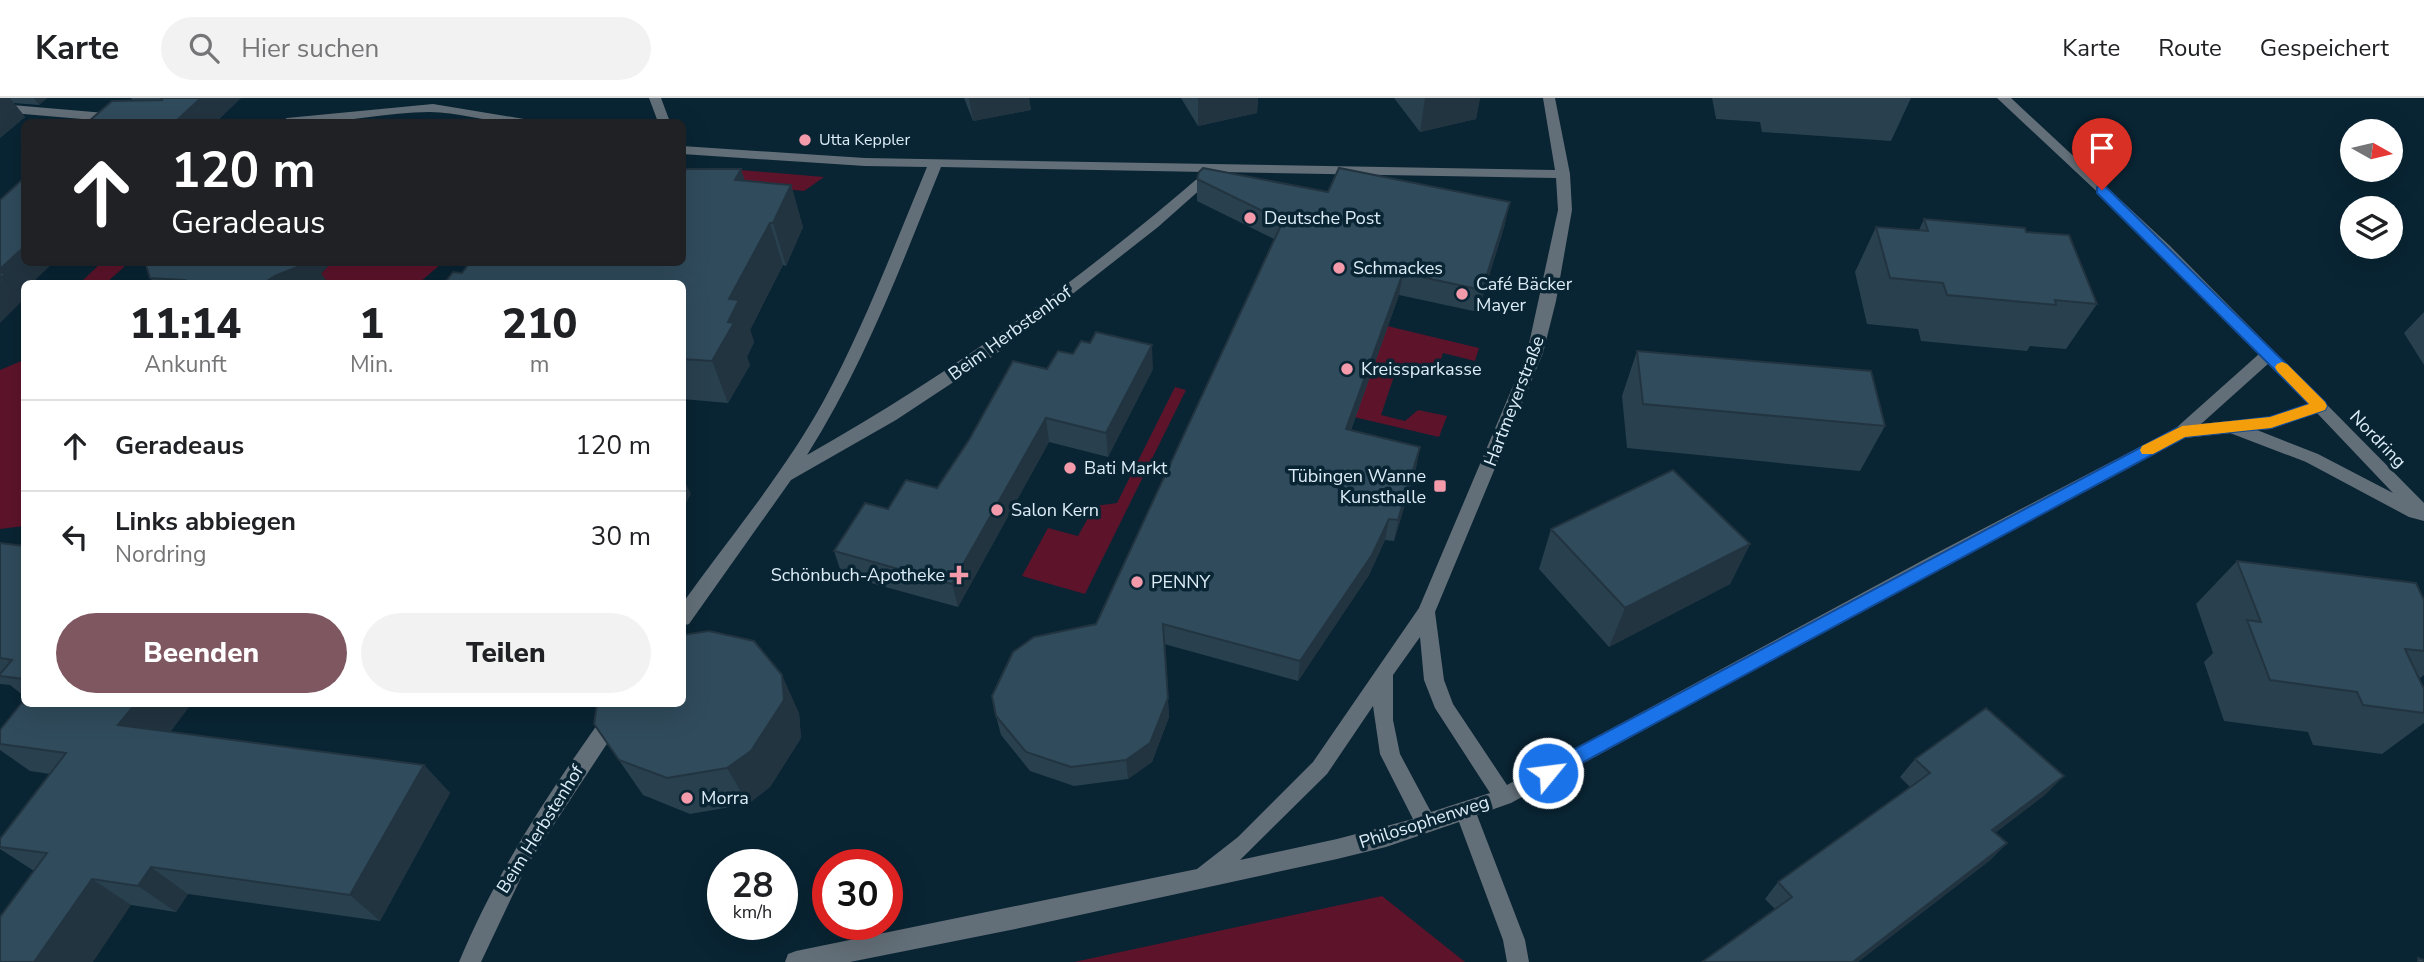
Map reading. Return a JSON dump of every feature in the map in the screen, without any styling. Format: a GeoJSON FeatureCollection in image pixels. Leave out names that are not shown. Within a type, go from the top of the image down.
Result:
{"type":"FeatureCollection","features":[{"type":"Feature","properties":{"kind":"street"},"geometry":{"type":"LineString","coordinates":[[655,98],[663,119]]}},
{"type":"Feature","properties":{"kind":"street","name":"Hartmeyerstraße"},"geometry":{"type":"LineString","coordinates":[[1202,876],[1245,844],[1320,768],[1426,612],[1495,455],[1535,354],[1560,246],[1564,210],[1563,174],[1549,98]]}},
{"type":"Feature","properties":{"kind":"street","name":"Nordring"},"geometry":{"type":"LineString","coordinates":[[2003,98],[2074,163],[2269,354],[2424,515]]}},
{"type":"Feature","properties":{"kind":"street"},"geometry":{"type":"LineString","coordinates":[[0,108],[130,119]]}},
{"type":"Feature","properties":{"kind":"street"},"geometry":{"type":"LineString","coordinates":[[332,119],[397,109],[435,108],[501,119]]}},
{"type":"Feature","properties":{"kind":"street"},"geometry":{"type":"LineString","coordinates":[[686,150],[755,156],[936,163],[1563,174]]}},
{"type":"Feature","properties":{"kind":"street","name":"Beim Herbstenhof"},"geometry":{"type":"LineString","coordinates":[[686,613],[786,475],[830,404],[862,338],[936,163]]}},
{"type":"Feature","properties":{"kind":"street","name":"Beim Herbstenhof"},"geometry":{"type":"LineString","coordinates":[[786,475],[890,416],[990,350],[1153,224],[1199,186],[1217,167]]}},
{"type":"Feature","properties":{"kind":"street"},"geometry":{"type":"LineString","coordinates":[[2182,432],[2269,354]]}},
{"type":"Feature","properties":{"kind":"street"},"geometry":{"type":"LineString","coordinates":[[2182,432],[2271,422],[2319,406]]}},
{"type":"Feature","properties":{"kind":"street"},"geometry":{"type":"LineString","coordinates":[[2234,428],[2312,458],[2424,515]]}},
{"type":"Feature","properties":{"kind":"street","name":"Philosophenweg"},"geometry":{"type":"LineString","coordinates":[[796,962],[1020,918],[1202,876],[1337,849],[1504,797],[2182,432]]}},
{"type":"Feature","properties":{"kind":"street"},"geometry":{"type":"LineString","coordinates":[[1426,612],[1434,680],[1445,708],[1504,797]]}},
{"type":"Feature","properties":{"kind":"street"},"geometry":{"type":"LineString","coordinates":[[1385,672],[1382,715],[1384,742],[1392,762],[1426,823]]}},
{"type":"Feature","properties":{"kind":"street","name":"Beim Herbstenhof"},"geometry":{"type":"LineString","coordinates":[[470,962],[485,923],[514,867],[621,707]]}},
{"type":"Feature","properties":{"kind":"street"},"geometry":{"type":"LineString","coordinates":[[1465,811],[1514,940],[1518,962]]}},
{"type":"Feature","properties":{"kind":"shaded area"},"geometry":{"type":"Polygon","coordinates":[[[716,168],[824,177],[804,191],[708,181],[716,168]]]}},
{"type":"Feature","properties":{"kind":"shaded area"},"geometry":{"type":"Polygon","coordinates":[[[98,266],[124,266],[109,280],[83,280],[98,266]]]}},
{"type":"Feature","properties":{"kind":"shaded area"},"geometry":{"type":"Polygon","coordinates":[[[328,266],[439,266],[422,280],[326,280],[321,274],[328,266]]]}},
{"type":"Feature","properties":{"kind":"shaded area"},"geometry":{"type":"Polygon","coordinates":[[[1387,326],[1479,348],[1475,361],[1443,353],[1435,376],[1397,367],[1381,415],[1405,421],[1418,410],[1447,416],[1439,437],[1243,391],[1358,410],[1387,326]]]}},
{"type":"Feature","properties":{"kind":"shaded area"},"geometry":{"type":"Polygon","coordinates":[[[21,361],[21,526],[0,529],[0,370],[21,361]]]}},
{"type":"Feature","properties":{"kind":"shaded area"},"geometry":{"type":"Polygon","coordinates":[[[1175,387],[1186,390],[1085,594],[1022,576],[1048,528],[1078,536],[1095,506],[1117,503],[1175,387]]]}},
{"type":"Feature","properties":{"kind":"shaded area"},"geometry":{"type":"Polygon","coordinates":[[[1382,896],[1465,962],[1074,962],[1382,896]]]}},
{"type":"Feature","properties":{"kind":"building"},"geometry":{"type":"Polygon","coordinates":[[[161,98],[201,98],[178,119],[91,119],[112,101],[162,100],[161,98]]]}},
{"type":"Feature","properties":{"kind":"building"},"geometry":{"type":"Polygon","coordinates":[[[1203,168],[1328,192],[1339,168],[1510,202],[1482,290],[1403,273],[1346,429],[1420,447],[1398,520],[1389,519],[1372,555],[1300,661],[1163,624],[1168,698],[1150,743],[1126,760],[1071,767],[1026,752],[996,716],[992,696],[1013,652],[1034,637],[1096,624],[1283,221],[1197,179],[1203,168]]]}},
{"type":"Feature","properties":{"kind":"building"},"geometry":{"type":"Polygon","coordinates":[[[686,169],[741,169],[735,180],[791,185],[773,223],[770,223],[729,299],[739,300],[728,322],[734,323],[712,361],[686,359],[686,280],[447,280],[453,272],[462,273],[467,266],[686,266],[686,169]]]}},
{"type":"Feature","properties":{"kind":"building"},"geometry":{"type":"Polygon","coordinates":[[[21,181],[21,250],[0,269],[0,200],[21,181]]]}},
{"type":"Feature","properties":{"kind":"building"},"geometry":{"type":"Polygon","coordinates":[[[1924,219],[2025,228],[2026,232],[2069,235],[2097,304],[2055,300],[2056,305],[1947,295],[1943,283],[1890,278],[1876,227],[1928,231],[1924,219]]]}},
{"type":"Feature","properties":{"kind":"building"},"geometry":{"type":"Polygon","coordinates":[[[146,266],[300,266],[268,280],[150,278],[146,266]]]}},
{"type":"Feature","properties":{"kind":"building"},"geometry":{"type":"Polygon","coordinates":[[[1096,332],[1152,345],[1106,433],[1046,418],[952,584],[834,551],[865,503],[888,509],[906,480],[937,488],[969,440],[1013,361],[1047,369],[1058,351],[1073,354],[1081,341],[1090,343],[1096,332]]]}},
{"type":"Feature","properties":{"kind":"building"},"geometry":{"type":"Polygon","coordinates":[[[1637,351],[1871,371],[1885,426],[1643,404],[1637,351]]]}},
{"type":"Feature","properties":{"kind":"building"},"geometry":{"type":"Polygon","coordinates":[[[1673,470],[1750,544],[1625,608],[1551,529],[1673,470]]]}},
{"type":"Feature","properties":{"kind":"building"},"geometry":{"type":"Polygon","coordinates":[[[0,543],[21,546],[21,679],[0,676],[12,660],[0,658],[0,543]]]}},
{"type":"Feature","properties":{"kind":"building"},"geometry":{"type":"Polygon","coordinates":[[[2237,561],[2416,583],[2424,600],[2424,651],[2405,649],[2424,689],[2424,713],[2363,705],[2357,692],[2270,680],[2247,620],[2261,622],[2237,561]]]}},
{"type":"Feature","properties":{"kind":"building"},"geometry":{"type":"Polygon","coordinates":[[[709,631],[754,641],[782,675],[784,700],[751,751],[727,768],[667,778],[619,760],[594,724],[597,707],[686,707],[686,634],[709,631]]]}},
{"type":"Feature","properties":{"kind":"building"},"geometry":{"type":"Polygon","coordinates":[[[21,704],[21,707],[133,707],[118,725],[424,765],[350,895],[151,867],[138,886],[92,879],[34,962],[0,962],[0,917],[47,853],[0,847],[0,839],[66,753],[0,744],[0,730],[21,704]]]}},
{"type":"Feature","properties":{"kind":"building"},"geometry":{"type":"Polygon","coordinates":[[[1986,708],[2064,776],[1992,830],[2007,843],[1855,962],[1702,962],[1792,897],[1778,882],[1930,773],[1915,759],[1986,708]]]}},
{"type":"Feature","properties":{"kind":"slow traffic"},"geometry":{"type":"LineString","coordinates":[[2147,450],[2182,432],[2271,422],[2319,406],[2282,367]]}},
{"type":"Feature","properties":{"kind":"place","name":"Utta Keppler"},"geometry":{"type":"Point","coordinates":[805,140]}},
{"type":"Feature","properties":{"kind":"place","name":"Deutsche Post"},"geometry":{"type":"Point","coordinates":[1250,218]}},
{"type":"Feature","properties":{"kind":"place","name":"Schmackes"},"geometry":{"type":"Point","coordinates":[1339,268]}},
{"type":"Feature","properties":{"kind":"place","name":"Café Bäcker Mayer"},"geometry":{"type":"Point","coordinates":[1462,294]}},
{"type":"Feature","properties":{"kind":"place","name":"Kreissparkasse"},"geometry":{"type":"Point","coordinates":[1347,369]}},
{"type":"Feature","properties":{"kind":"place","name":"Bati Markt"},"geometry":{"type":"Point","coordinates":[1070,468]}},
{"type":"Feature","properties":{"kind":"place","name":"Tübingen Wanne Kunsthalle"},"geometry":{"type":"Point","coordinates":[1440,486]}},
{"type":"Feature","properties":{"kind":"place","name":"Salon Kern"},"geometry":{"type":"Point","coordinates":[997,510]}},
{"type":"Feature","properties":{"kind":"place","name":"Schönbuch-Apotheke"},"geometry":{"type":"Point","coordinates":[959,575]}},
{"type":"Feature","properties":{"kind":"place","name":"PENNY"},"geometry":{"type":"Point","coordinates":[1137,582]}},
{"type":"Feature","properties":{"kind":"place","name":"Morra"},"geometry":{"type":"Point","coordinates":[687,798]}},
{"type":"Feature","properties":{"kind":"route"},"geometry":{"type":"LineString","coordinates":[[1548,773],[2118,464],[2182,432],[2271,422],[2319,406],[2102,190]]}}]}
